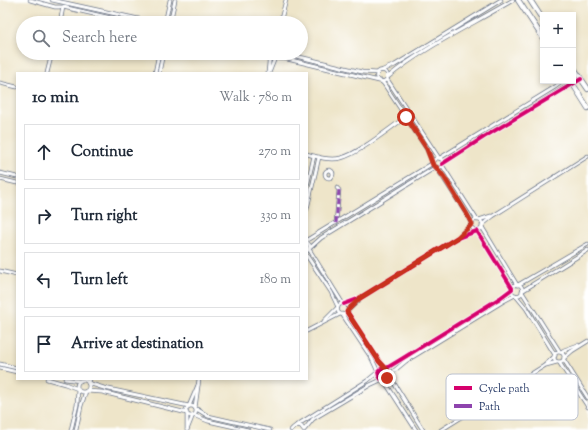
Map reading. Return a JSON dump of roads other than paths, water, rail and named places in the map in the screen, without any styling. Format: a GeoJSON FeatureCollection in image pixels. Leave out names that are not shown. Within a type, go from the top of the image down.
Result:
{"type":"FeatureCollection","features":[{"type":"Feature","properties":{"kind":"street"},"geometry":{"type":"LineString","coordinates":[[30,0],[55,7],[100,16]]}},
{"type":"Feature","properties":{"kind":"street"},"geometry":{"type":"LineString","coordinates":[[52,0],[127,16]]}},
{"type":"Feature","properties":{"kind":"street"},"geometry":{"type":"LineString","coordinates":[[166,16],[170,0]]}},
{"type":"Feature","properties":{"kind":"street"},"geometry":{"type":"LineString","coordinates":[[172,16],[175,0]]}},
{"type":"Feature","properties":{"kind":"street"},"geometry":{"type":"LineString","coordinates":[[282,16],[286,0]]}},
{"type":"Feature","properties":{"kind":"street"},"geometry":{"type":"LineString","coordinates":[[308,59],[362,72],[378,73],[395,65],[501,0]]}},
{"type":"Feature","properties":{"kind":"street"},"geometry":{"type":"LineString","coordinates":[[291,60],[384,81],[400,67],[513,0]]}},
{"type":"Feature","properties":{"kind":"street"},"geometry":{"type":"LineString","coordinates":[[518,0],[540,33]]}},
{"type":"Feature","properties":{"kind":"street"},"geometry":{"type":"LineString","coordinates":[[530,0],[540,15]]}},
{"type":"Feature","properties":{"kind":"street"},"geometry":{"type":"LineString","coordinates":[[61,16],[63,8],[62,1]]}},
{"type":"Feature","properties":{"kind":"street"},"geometry":{"type":"LineString","coordinates":[[452,30],[454,34]]}},
{"type":"Feature","properties":{"kind":"street"},"geometry":{"type":"LineString","coordinates":[[431,42],[434,46]]}},
{"type":"Feature","properties":{"kind":"street"},"geometry":{"type":"LineString","coordinates":[[47,72],[50,60]]}},
{"type":"Feature","properties":{"kind":"street"},"geometry":{"type":"LineString","coordinates":[[155,72],[158,60]]}},
{"type":"Feature","properties":{"kind":"street"},"geometry":{"type":"LineString","coordinates":[[159,72],[162,60]]}},
{"type":"Feature","properties":{"kind":"street"},"geometry":{"type":"LineString","coordinates":[[268,72],[269,60]]}},
{"type":"Feature","properties":{"kind":"street"},"geometry":{"type":"LineString","coordinates":[[269,72],[275,60]]}},
{"type":"Feature","properties":{"kind":"street"},"geometry":{"type":"LineString","coordinates":[[383,70],[388,73],[388,78],[439,158],[442,160],[442,165],[482,226],[517,285],[522,287],[522,292],[560,352],[564,355],[564,359],[573,374]]}},
{"type":"Feature","properties":{"kind":"street"},"geometry":{"type":"LineString","coordinates":[[378,73],[377,77],[384,84],[427,149],[436,168],[466,213],[472,224],[472,228],[477,231],[512,288],[512,292],[526,308],[555,355],[555,359],[566,374]]}},
{"type":"Feature","properties":{"kind":"street"},"geometry":{"type":"LineString","coordinates":[[576,74],[588,89]]}},
{"type":"Feature","properties":{"kind":"street"},"geometry":{"type":"LineString","coordinates":[[576,81],[581,79]]}},
{"type":"Feature","properties":{"kind":"street"},"geometry":{"type":"LineString","coordinates":[[0,83],[16,87]]}},
{"type":"Feature","properties":{"kind":"street"},"geometry":{"type":"LineString","coordinates":[[308,240],[398,185],[433,162],[436,158],[439,158],[482,133],[558,84]]}},
{"type":"Feature","properties":{"kind":"street"},"geometry":{"type":"LineString","coordinates":[[423,430],[397,390],[388,371],[348,311],[348,307],[344,304],[308,249],[321,238],[442,165],[484,137],[570,84]]}},
{"type":"Feature","properties":{"kind":"street"},"geometry":{"type":"LineString","coordinates":[[573,84],[588,108]]}},
{"type":"Feature","properties":{"kind":"street"},"geometry":{"type":"LineString","coordinates":[[308,154],[319,157],[340,158],[350,154],[406,117]]}},
{"type":"Feature","properties":{"kind":"street"},"geometry":{"type":"LineString","coordinates":[[482,133],[484,137]]}},
{"type":"Feature","properties":{"kind":"street"},"geometry":{"type":"LineString","coordinates":[[308,182],[314,156]]}},
{"type":"Feature","properties":{"kind":"street"},"geometry":{"type":"LineString","coordinates":[[457,238],[477,231],[493,216],[588,156]]}},
{"type":"Feature","properties":{"kind":"street"},"geometry":{"type":"LineString","coordinates":[[308,205],[319,157]]}},
{"type":"Feature","properties":{"kind":"street"},"geometry":{"type":"LineString","coordinates":[[0,174],[16,177]]}},
{"type":"Feature","properties":{"kind":"street"},"geometry":{"type":"LineString","coordinates":[[0,179],[16,183]]}},
{"type":"Feature","properties":{"kind":"street"},"geometry":{"type":"LineString","coordinates":[[398,185],[400,189]]}},
{"type":"Feature","properties":{"kind":"street"},"geometry":{"type":"LineString","coordinates":[[336,223],[339,190],[337,188]]}},
{"type":"Feature","properties":{"kind":"street"},"geometry":{"type":"LineString","coordinates":[[323,322],[337,308],[360,298],[457,238],[472,224],[473,221],[493,216]]}},
{"type":"Feature","properties":{"kind":"street"},"geometry":{"type":"LineString","coordinates":[[466,322],[512,288],[588,244]]}},
{"type":"Feature","properties":{"kind":"street"},"geometry":{"type":"LineString","coordinates":[[291,429],[381,369],[408,358],[466,322],[515,296],[520,295],[522,292],[588,250]]}},
{"type":"Feature","properties":{"kind":"street"},"geometry":{"type":"LineString","coordinates":[[308,258],[331,292],[338,312],[341,314],[372,359],[380,378],[383,379],[416,430]]}},
{"type":"Feature","properties":{"kind":"street"},"geometry":{"type":"LineString","coordinates":[[0,271],[16,275]]}},
{"type":"Feature","properties":{"kind":"street"},"geometry":{"type":"LineString","coordinates":[[308,330],[348,311],[360,298]]}},
{"type":"Feature","properties":{"kind":"street"},"geometry":{"type":"LineString","coordinates":[[544,366],[564,359],[572,351],[588,341]]}},
{"type":"Feature","properties":{"kind":"street"},"geometry":{"type":"LineString","coordinates":[[531,374],[544,366],[560,352],[571,347],[582,345]]}},
{"type":"Feature","properties":{"kind":"street"},"geometry":{"type":"LineString","coordinates":[[297,425],[301,426],[304,430],[313,419],[370,385],[387,378],[408,358]]}},
{"type":"Feature","properties":{"kind":"street"},"geometry":{"type":"LineString","coordinates":[[0,364],[15,370]]}},
{"type":"Feature","properties":{"kind":"street"},"geometry":{"type":"LineString","coordinates":[[0,368],[15,370]]}},
{"type":"Feature","properties":{"kind":"street"},"geometry":{"type":"LineString","coordinates":[[51,380],[81,391],[102,392],[187,413],[208,421],[248,430]]}},
{"type":"Feature","properties":{"kind":"street"},"geometry":{"type":"LineString","coordinates":[[71,430],[77,405],[77,385],[80,380],[89,381],[104,388],[193,406],[208,416],[270,430]]}},
{"type":"Feature","properties":{"kind":"street"},"geometry":{"type":"LineString","coordinates":[[187,430],[196,411],[195,408],[199,380]]}},
{"type":"Feature","properties":{"kind":"street"},"geometry":{"type":"LineString","coordinates":[[76,430],[81,406],[86,391],[89,389],[89,381]]}},
{"type":"Feature","properties":{"kind":"street"},"geometry":{"type":"LineString","coordinates":[[578,382],[588,398]]}},
{"type":"Feature","properties":{"kind":"street"},"geometry":{"type":"LineString","coordinates":[[187,430],[187,408],[198,385]]}},
{"type":"Feature","properties":{"kind":"street"},"geometry":{"type":"LineString","coordinates":[[578,392],[588,407]]}},
{"type":"Feature","properties":{"kind":"street"},"geometry":{"type":"LineString","coordinates":[[441,430],[457,420]]}}]}
